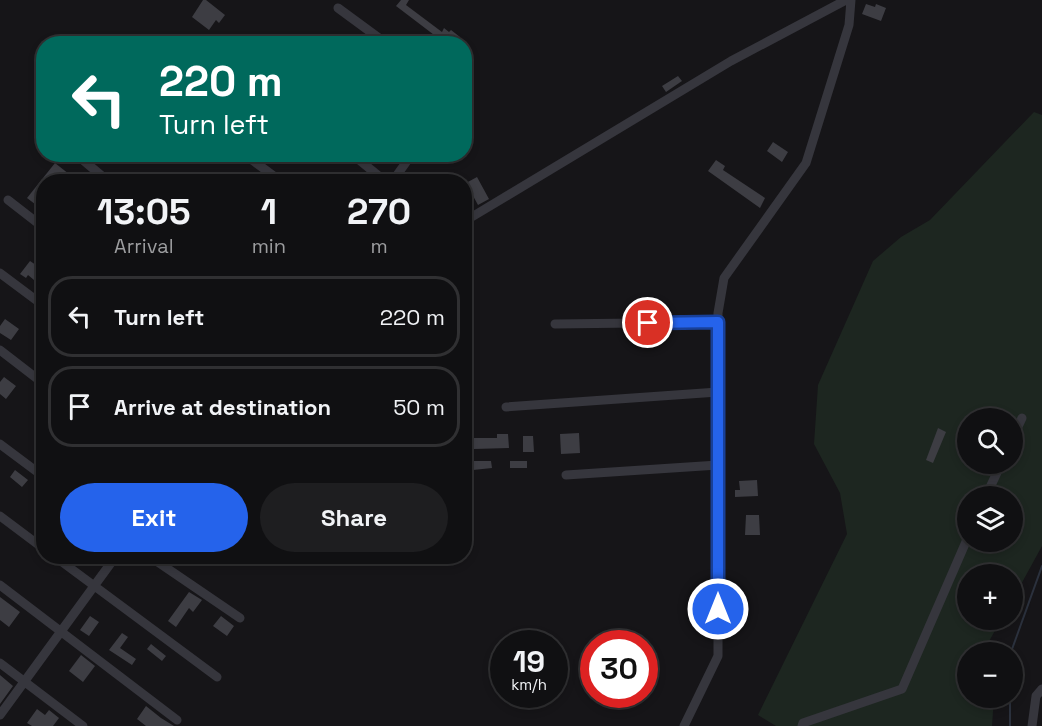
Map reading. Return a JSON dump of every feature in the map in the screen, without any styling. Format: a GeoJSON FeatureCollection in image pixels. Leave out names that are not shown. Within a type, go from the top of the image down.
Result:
{"type":"FeatureCollection","features":[{"type":"Feature","properties":{"kind":"street"},"geometry":{"type":"LineString","coordinates":[[472,217],[730,61],[846,0]]}},
{"type":"Feature","properties":{"kind":"street"},"geometry":{"type":"LineString","coordinates":[[684,726],[718,656],[718,322],[724,278],[806,163],[849,25],[851,0]]}},
{"type":"Feature","properties":{"kind":"street"},"geometry":{"type":"LineString","coordinates":[[338,9],[376,36]]}},
{"type":"Feature","properties":{"kind":"street"},"geometry":{"type":"LineString","coordinates":[[85,162],[100,174]]}},
{"type":"Feature","properties":{"kind":"street"},"geometry":{"type":"LineString","coordinates":[[255,162],[271,174]]}},
{"type":"Feature","properties":{"kind":"street"},"geometry":{"type":"LineString","coordinates":[[362,162],[376,174]]}},
{"type":"Feature","properties":{"kind":"street"},"geometry":{"type":"LineString","coordinates":[[8,200],[36,222]]}},
{"type":"Feature","properties":{"kind":"street"},"geometry":{"type":"LineString","coordinates":[[0,273],[36,300]]}},
{"type":"Feature","properties":{"kind":"street"},"geometry":{"type":"LineString","coordinates":[[555,324],[718,322]]}},
{"type":"Feature","properties":{"kind":"street"},"geometry":{"type":"LineString","coordinates":[[0,350],[36,378]]}},
{"type":"Feature","properties":{"kind":"street"},"geometry":{"type":"LineString","coordinates":[[506,407],[718,393]]}},
{"type":"Feature","properties":{"kind":"street"},"geometry":{"type":"LineString","coordinates":[[0,444],[36,471]]}},
{"type":"Feature","properties":{"kind":"street"},"geometry":{"type":"LineString","coordinates":[[566,475],[718,465]]}},
{"type":"Feature","properties":{"kind":"street"},"geometry":{"type":"LineString","coordinates":[[0,516],[36,543]]}},
{"type":"Feature","properties":{"kind":"street"},"geometry":{"type":"LineString","coordinates":[[802,726],[803,723],[902,689],[961,552]]}},
{"type":"Feature","properties":{"kind":"street"},"geometry":{"type":"LineString","coordinates":[[65,564],[217,678]]}},
{"type":"Feature","properties":{"kind":"street"},"geometry":{"type":"LineString","coordinates":[[0,715],[110,564]]}},
{"type":"Feature","properties":{"kind":"street"},"geometry":{"type":"LineString","coordinates":[[161,564],[240,618]]}},
{"type":"Feature","properties":{"kind":"street"},"geometry":{"type":"LineString","coordinates":[[0,585],[177,720]]}},
{"type":"Feature","properties":{"kind":"street"},"geometry":{"type":"LineString","coordinates":[[0,663],[83,726]]}},
{"type":"Feature","properties":{"kind":"street"},"geometry":{"type":"LineString","coordinates":[[1032,726],[1036,696],[1042,689]]}},
{"type":"Feature","properties":{"kind":"shaded area"},"geometry":{"type":"Polygon","coordinates":[[[1034,112],[1042,115],[1042,546],[1023,581],[1023,564],[957,564],[957,630],[995,630],[989,642],[957,642],[957,708],[993,708],[992,726],[776,726],[758,715],[847,534],[840,493],[814,444],[818,385],[873,261],[901,237],[930,220],[1034,112]]]}},
{"type":"Feature","properties":{"kind":"building"},"geometry":{"type":"Polygon","coordinates":[[[203,0],[225,15],[219,23],[216,20],[209,30],[192,17],[203,0]]]}},
{"type":"Feature","properties":{"kind":"building"},"geometry":{"type":"Polygon","coordinates":[[[401,0],[409,0],[406,5],[442,32],[444,28],[459,36],[435,36],[396,6],[401,0]]]}},
{"type":"Feature","properties":{"kind":"building"},"geometry":{"type":"Polygon","coordinates":[[[866,4],[875,7],[876,4],[886,8],[881,21],[862,14],[866,4]]]}},
{"type":"Feature","properties":{"kind":"building"},"geometry":{"type":"Polygon","coordinates":[[[678,76],[682,81],[666,92],[662,86],[678,76]]]}},
{"type":"Feature","properties":{"kind":"building"},"geometry":{"type":"Polygon","coordinates":[[[773,142],[788,152],[782,162],[767,151],[773,142]]]}},
{"type":"Feature","properties":{"kind":"building"},"geometry":{"type":"Polygon","coordinates":[[[716,160],[725,166],[723,170],[765,198],[760,208],[708,171],[716,160]]]}},
{"type":"Feature","properties":{"kind":"building"},"geometry":{"type":"Polygon","coordinates":[[[55,163],[69,174],[46,174],[55,163]]]}},
{"type":"Feature","properties":{"kind":"building"},"geometry":{"type":"Polygon","coordinates":[[[477,177],[489,199],[478,205],[472,194],[472,180],[477,177]]]}},
{"type":"Feature","properties":{"kind":"building"},"geometry":{"type":"Polygon","coordinates":[[[36,187],[36,205],[27,198],[36,187]]]}},
{"type":"Feature","properties":{"kind":"building"},"geometry":{"type":"Polygon","coordinates":[[[30,261],[36,265],[34,280],[28,275],[26,278],[20,274],[30,261]]]}},
{"type":"Feature","properties":{"kind":"building"},"geometry":{"type":"Polygon","coordinates":[[[5,319],[19,329],[11,340],[0,333],[0,326],[5,319]]]}},
{"type":"Feature","properties":{"kind":"building"},"geometry":{"type":"Polygon","coordinates":[[[4,377],[16,386],[6,399],[0,394],[0,382],[4,377]]]}},
{"type":"Feature","properties":{"kind":"building"},"geometry":{"type":"Polygon","coordinates":[[[938,428],[946,432],[933,463],[926,460],[938,428]]]}},
{"type":"Feature","properties":{"kind":"building"},"geometry":{"type":"Polygon","coordinates":[[[579,433],[580,453],[561,454],[560,434],[579,433]]]}},
{"type":"Feature","properties":{"kind":"building"},"geometry":{"type":"Polygon","coordinates":[[[497,434],[508,434],[509,448],[474,449],[474,438],[497,438],[497,434]]]}},
{"type":"Feature","properties":{"kind":"building"},"geometry":{"type":"Polygon","coordinates":[[[523,436],[533,436],[534,452],[523,452],[523,436]]]}},
{"type":"Feature","properties":{"kind":"building"},"geometry":{"type":"Polygon","coordinates":[[[472,461],[491,461],[492,468],[473,470],[472,461]]]}},
{"type":"Feature","properties":{"kind":"building"},"geometry":{"type":"Polygon","coordinates":[[[510,461],[527,461],[527,468],[510,468],[510,461]]]}},
{"type":"Feature","properties":{"kind":"building"},"geometry":{"type":"Polygon","coordinates":[[[15,470],[28,480],[22,487],[10,477],[15,470]]]}},
{"type":"Feature","properties":{"kind":"building"},"geometry":{"type":"Polygon","coordinates":[[[757,480],[758,496],[735,497],[735,490],[740,490],[739,481],[757,480]]]}},
{"type":"Feature","properties":{"kind":"building"},"geometry":{"type":"Polygon","coordinates":[[[746,515],[759,515],[760,535],[745,535],[746,515]]]}},
{"type":"Feature","properties":{"kind":"building"},"geometry":{"type":"Polygon","coordinates":[[[189,592],[202,600],[193,612],[189,608],[176,627],[168,621],[189,592]]]}},
{"type":"Feature","properties":{"kind":"building"},"geometry":{"type":"Polygon","coordinates":[[[0,597],[20,612],[9,627],[0,620],[0,597]]]}},
{"type":"Feature","properties":{"kind":"building"},"geometry":{"type":"Polygon","coordinates":[[[90,616],[99,622],[89,636],[80,630],[90,616]]]}},
{"type":"Feature","properties":{"kind":"building"},"geometry":{"type":"Polygon","coordinates":[[[221,616],[234,626],[227,636],[213,626],[221,616]]]}},
{"type":"Feature","properties":{"kind":"building"},"geometry":{"type":"Polygon","coordinates":[[[122,633],[128,637],[120,648],[136,659],[132,665],[109,650],[122,633]]]}},
{"type":"Feature","properties":{"kind":"building"},"geometry":{"type":"Polygon","coordinates":[[[151,644],[166,656],[162,661],[147,649],[151,644]]]}},
{"type":"Feature","properties":{"kind":"building"},"geometry":{"type":"Polygon","coordinates":[[[81,655],[95,666],[83,682],[69,671],[81,655]]]}},
{"type":"Feature","properties":{"kind":"building"},"geometry":{"type":"Polygon","coordinates":[[[0,675],[13,686],[0,704],[0,675]]]}},
{"type":"Feature","properties":{"kind":"building"},"geometry":{"type":"Polygon","coordinates":[[[146,706],[174,726],[146,726],[137,719],[146,706]]]}},
{"type":"Feature","properties":{"kind":"building"},"geometry":{"type":"Polygon","coordinates":[[[37,709],[45,715],[49,710],[59,718],[53,726],[32,726],[27,723],[37,709]]]}},
{"type":"Feature","properties":{"kind":"waterway"},"geometry":{"type":"LineString","coordinates":[[1015,642],[1042,566]]}},
{"type":"Feature","properties":{"kind":"waterway"},"geometry":{"type":"LineString","coordinates":[[1010,708],[1010,726]]}},
{"type":"Feature","properties":{"kind":"route"},"geometry":{"type":"LineString","coordinates":[[648,323],[718,322],[718,609]]}}]}
